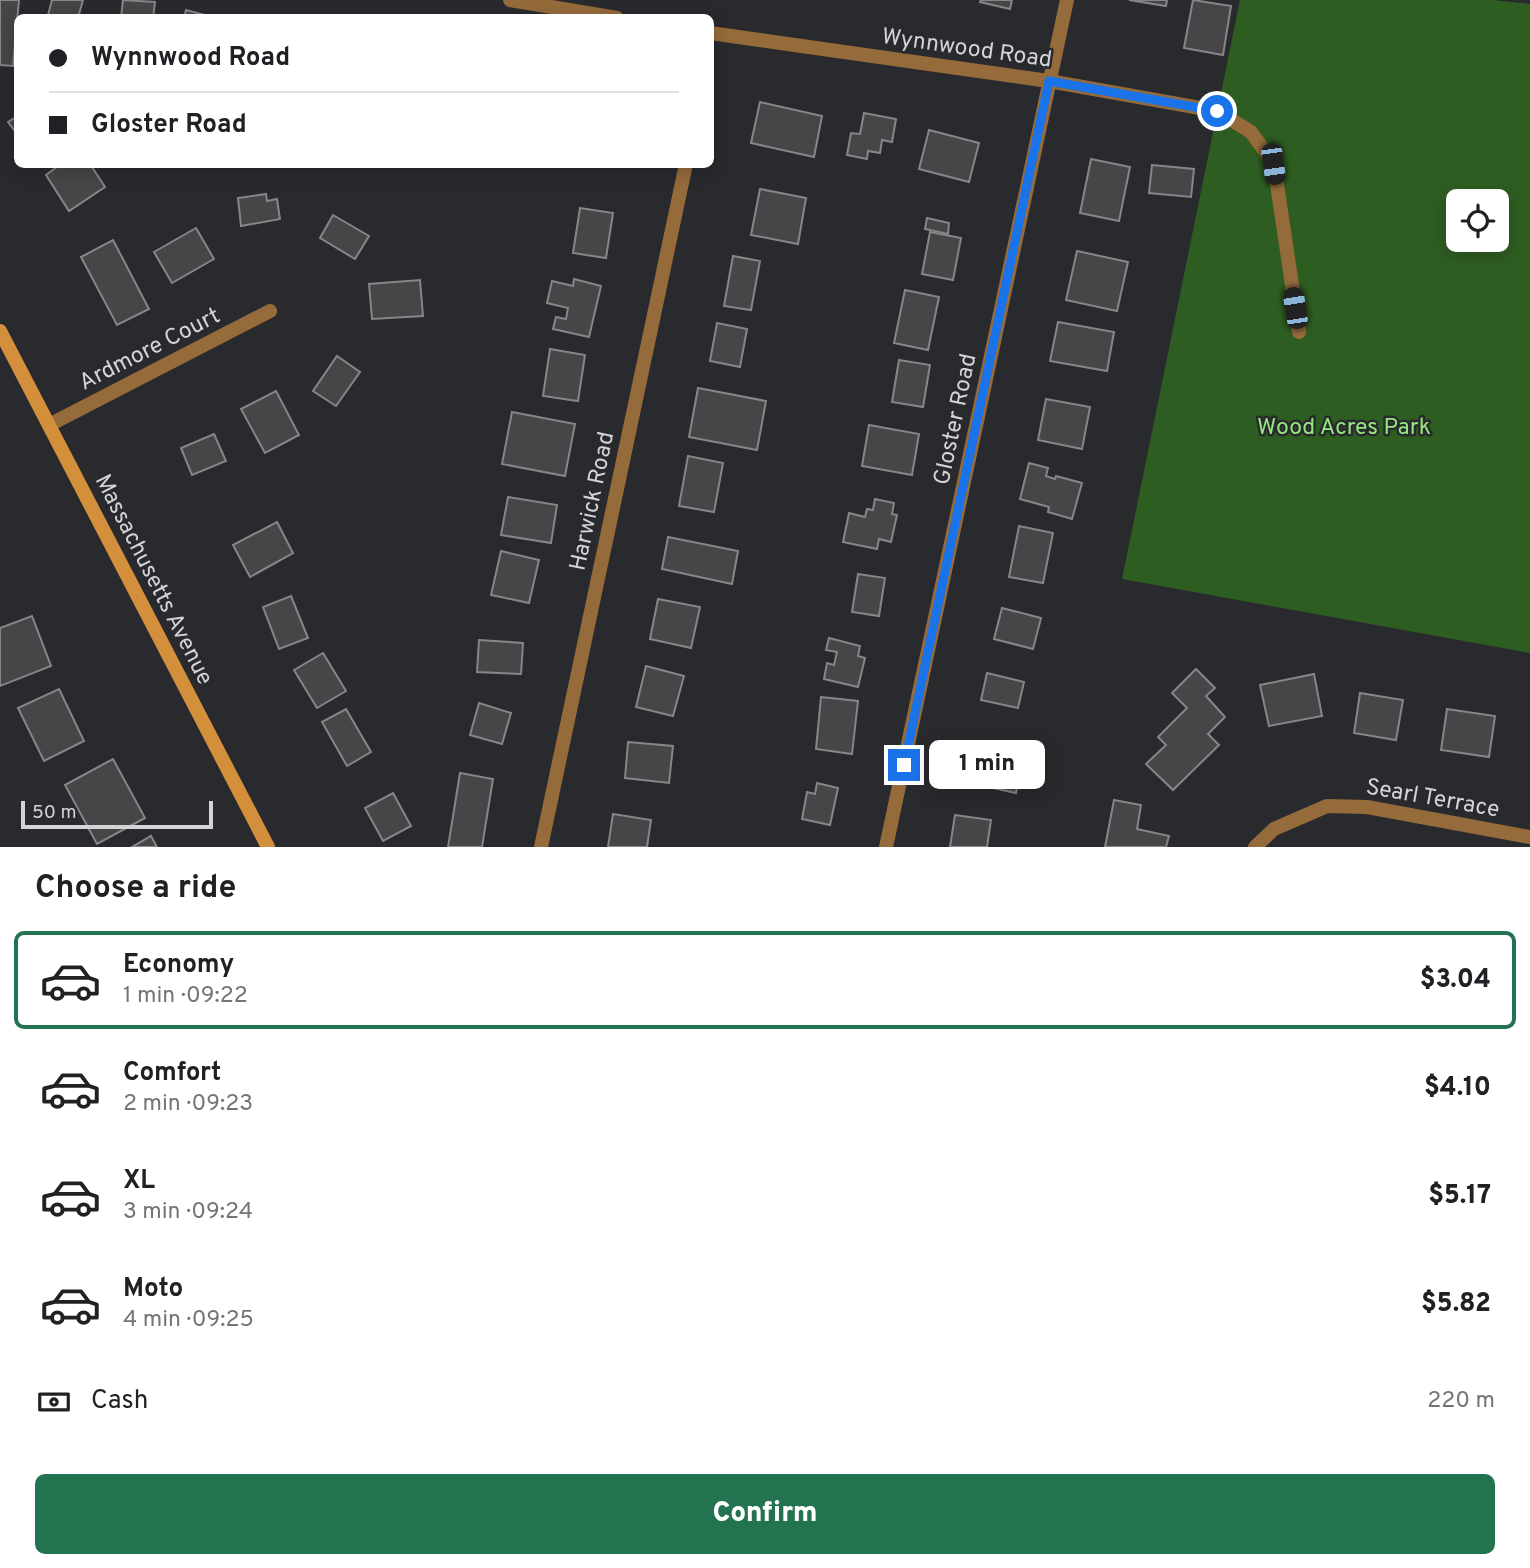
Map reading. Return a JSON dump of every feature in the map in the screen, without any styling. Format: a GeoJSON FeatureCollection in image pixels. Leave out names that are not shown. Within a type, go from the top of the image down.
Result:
{"type":"FeatureCollection","features":[{"type":"Feature","properties":{"kind":"main road","name":"Massachusetts Avenue"},"geometry":{"type":"LineString","coordinates":[[0,331],[268,847]]}},
{"type":"Feature","properties":{"kind":"street"},"geometry":{"type":"LineString","coordinates":[[510,0],[593,14]]}},
{"type":"Feature","properties":{"kind":"street","name":"Gloster Road"},"geometry":{"type":"LineString","coordinates":[[886,847],[1067,0]]}},
{"type":"Feature","properties":{"kind":"street","name":"Wynnwood Road"},"geometry":{"type":"LineString","coordinates":[[714,38],[1049,81],[1217,111],[1251,132],[1273,164],[1299,332]]}},
{"type":"Feature","properties":{"kind":"street","name":"Harwick Road"},"geometry":{"type":"LineString","coordinates":[[541,847],[685,168]]}},
{"type":"Feature","properties":{"kind":"street","name":"Ardmore Court"},"geometry":{"type":"LineString","coordinates":[[49,425],[270,311]]}},
{"type":"Feature","properties":{"kind":"street","name":"Searl Terrace"},"geometry":{"type":"LineString","coordinates":[[1255,847],[1274,829],[1327,806],[1367,807],[1530,837]]}},
{"type":"Feature","properties":{"kind":"green space","name":"Wood Acres Park"},"geometry":{"type":"Polygon","coordinates":[[[1240,0],[1492,0],[1530,4],[1530,653],[1122,579],[1240,0]]]}},
{"type":"Feature","properties":{"kind":"building"},"geometry":{"type":"Polygon","coordinates":[[[0,0],[19,0],[18,14],[14,14],[13,66],[0,65],[0,0]]]}},
{"type":"Feature","properties":{"kind":"building"},"geometry":{"type":"Polygon","coordinates":[[[52,0],[83,0],[79,14],[48,14],[52,0]]]}},
{"type":"Feature","properties":{"kind":"building"},"geometry":{"type":"Polygon","coordinates":[[[123,0],[155,2],[154,14],[121,14],[123,0]]]}},
{"type":"Feature","properties":{"kind":"building"},"geometry":{"type":"Polygon","coordinates":[[[1012,0],[1010,9],[980,2],[1012,0]]]}},
{"type":"Feature","properties":{"kind":"building"},"geometry":{"type":"Polygon","coordinates":[[[1129,0],[1167,0],[1166,6],[1129,0]]]}},
{"type":"Feature","properties":{"kind":"building"},"geometry":{"type":"Polygon","coordinates":[[[1193,0],[1231,6],[1223,55],[1184,48],[1193,0]]]}},
{"type":"Feature","properties":{"kind":"building"},"geometry":{"type":"Polygon","coordinates":[[[186,10],[201,14],[185,14],[186,10]]]}},
{"type":"Feature","properties":{"kind":"building"},"geometry":{"type":"Polygon","coordinates":[[[760,102],[822,116],[814,157],[751,143],[760,102]]]}},
{"type":"Feature","properties":{"kind":"building"},"geometry":{"type":"Polygon","coordinates":[[[864,113],[896,119],[892,142],[882,140],[880,153],[868,151],[867,159],[847,155],[851,133],[860,134],[864,113]]]}},
{"type":"Feature","properties":{"kind":"building"},"geometry":{"type":"Polygon","coordinates":[[[14,118],[14,130],[8,122],[14,118]]]}},
{"type":"Feature","properties":{"kind":"building"},"geometry":{"type":"Polygon","coordinates":[[[929,130],[979,143],[969,182],[919,169],[929,130]]]}},
{"type":"Feature","properties":{"kind":"building"},"geometry":{"type":"Polygon","coordinates":[[[1091,159],[1130,167],[1119,221],[1080,213],[1091,159]]]}},
{"type":"Feature","properties":{"kind":"building"},"geometry":{"type":"Polygon","coordinates":[[[1152,165],[1194,169],[1191,197],[1149,193],[1152,165]]]}},
{"type":"Feature","properties":{"kind":"building"},"geometry":{"type":"Polygon","coordinates":[[[56,168],[93,168],[105,187],[69,211],[46,175],[56,168]]]}},
{"type":"Feature","properties":{"kind":"building"},"geometry":{"type":"Polygon","coordinates":[[[760,189],[806,198],[798,244],[751,235],[760,189]]]}},
{"type":"Feature","properties":{"kind":"building"},"geometry":{"type":"Polygon","coordinates":[[[266,194],[267,201],[277,199],[280,219],[241,226],[238,198],[266,194]]]}},
{"type":"Feature","properties":{"kind":"building"},"geometry":{"type":"Polygon","coordinates":[[[580,208],[613,213],[606,258],[573,253],[580,208]]]}},
{"type":"Feature","properties":{"kind":"building"},"geometry":{"type":"Polygon","coordinates":[[[333,215],[369,236],[355,259],[320,238],[333,215]]]}},
{"type":"Feature","properties":{"kind":"building"},"geometry":{"type":"Polygon","coordinates":[[[927,218],[949,223],[948,234],[925,229],[927,218]]]}},
{"type":"Feature","properties":{"kind":"building"},"geometry":{"type":"Polygon","coordinates":[[[196,228],[214,259],[172,283],[154,252],[196,228]]]}},
{"type":"Feature","properties":{"kind":"building"},"geometry":{"type":"Polygon","coordinates":[[[930,232],[961,238],[953,280],[922,274],[930,232]]]}},
{"type":"Feature","properties":{"kind":"building"},"geometry":{"type":"Polygon","coordinates":[[[113,240],[149,309],[117,325],[81,257],[113,240]]]}},
{"type":"Feature","properties":{"kind":"building"},"geometry":{"type":"Polygon","coordinates":[[[1077,251],[1128,262],[1117,311],[1066,300],[1077,251]]]}},
{"type":"Feature","properties":{"kind":"building"},"geometry":{"type":"Polygon","coordinates":[[[733,256],[760,261],[751,310],[724,306],[733,256]]]}},
{"type":"Feature","properties":{"kind":"building"},"geometry":{"type":"Polygon","coordinates":[[[574,279],[601,286],[589,337],[553,329],[556,317],[566,319],[568,308],[547,303],[552,281],[573,286],[574,279]]]}},
{"type":"Feature","properties":{"kind":"building"},"geometry":{"type":"Polygon","coordinates":[[[420,280],[423,316],[372,319],[369,284],[420,280]]]}},
{"type":"Feature","properties":{"kind":"building"},"geometry":{"type":"Polygon","coordinates":[[[905,290],[939,297],[928,350],[894,343],[905,290]]]}},
{"type":"Feature","properties":{"kind":"building"},"geometry":{"type":"Polygon","coordinates":[[[1058,322],[1114,332],[1107,371],[1050,361],[1058,322]]]}},
{"type":"Feature","properties":{"kind":"building"},"geometry":{"type":"Polygon","coordinates":[[[717,323],[747,329],[740,367],[710,361],[717,323]]]}},
{"type":"Feature","properties":{"kind":"building"},"geometry":{"type":"Polygon","coordinates":[[[550,349],[585,355],[578,401],[543,396],[550,349]]]}},
{"type":"Feature","properties":{"kind":"building"},"geometry":{"type":"Polygon","coordinates":[[[337,356],[360,372],[336,406],[313,391],[337,356]]]}},
{"type":"Feature","properties":{"kind":"building"},"geometry":{"type":"Polygon","coordinates":[[[899,360],[930,365],[923,407],[892,402],[899,360]]]}},
{"type":"Feature","properties":{"kind":"building"},"geometry":{"type":"Polygon","coordinates":[[[698,388],[766,401],[757,450],[689,437],[698,388]]]}},
{"type":"Feature","properties":{"kind":"building"},"geometry":{"type":"Polygon","coordinates":[[[276,391],[299,435],[265,453],[241,409],[276,391]]]}},
{"type":"Feature","properties":{"kind":"building"},"geometry":{"type":"Polygon","coordinates":[[[1046,399],[1090,407],[1082,449],[1038,440],[1046,399]]]}},
{"type":"Feature","properties":{"kind":"building"},"geometry":{"type":"Polygon","coordinates":[[[512,412],[575,424],[565,476],[502,464],[512,412]]]}},
{"type":"Feature","properties":{"kind":"building"},"geometry":{"type":"Polygon","coordinates":[[[869,425],[919,434],[912,475],[862,466],[869,425]]]}},
{"type":"Feature","properties":{"kind":"building"},"geometry":{"type":"Polygon","coordinates":[[[214,434],[226,461],[192,475],[181,448],[214,434]]]}},
{"type":"Feature","properties":{"kind":"building"},"geometry":{"type":"Polygon","coordinates":[[[688,456],[723,463],[714,512],[679,506],[688,456]]]}},
{"type":"Feature","properties":{"kind":"building"},"geometry":{"type":"Polygon","coordinates":[[[1029,463],[1048,468],[1046,476],[1082,483],[1072,519],[1048,512],[1049,507],[1020,499],[1029,463]]]}},
{"type":"Feature","properties":{"kind":"building"},"geometry":{"type":"Polygon","coordinates":[[[508,497],[557,505],[551,543],[501,535],[508,497]]]}},
{"type":"Feature","properties":{"kind":"building"},"geometry":{"type":"Polygon","coordinates":[[[875,499],[894,503],[892,514],[897,515],[891,542],[879,539],[877,549],[843,542],[849,513],[865,517],[867,509],[873,510],[875,499]]]}},
{"type":"Feature","properties":{"kind":"building"},"geometry":{"type":"Polygon","coordinates":[[[277,522],[293,553],[250,577],[233,545],[277,522]]]}},
{"type":"Feature","properties":{"kind":"building"},"geometry":{"type":"Polygon","coordinates":[[[1019,526],[1053,533],[1043,583],[1009,577],[1019,526]]]}},
{"type":"Feature","properties":{"kind":"building"},"geometry":{"type":"Polygon","coordinates":[[[668,537],[738,551],[732,584],[662,569],[668,537]]]}},
{"type":"Feature","properties":{"kind":"building"},"geometry":{"type":"Polygon","coordinates":[[[501,551],[539,560],[529,603],[491,595],[501,551]]]}},
{"type":"Feature","properties":{"kind":"building"},"geometry":{"type":"Polygon","coordinates":[[[858,574],[885,578],[879,616],[852,612],[858,574]]]}},
{"type":"Feature","properties":{"kind":"building"},"geometry":{"type":"Polygon","coordinates":[[[291,596],[308,638],[279,649],[263,607],[291,596]]]}},
{"type":"Feature","properties":{"kind":"building"},"geometry":{"type":"Polygon","coordinates":[[[658,599],[700,607],[691,648],[650,639],[658,599]]]}},
{"type":"Feature","properties":{"kind":"building"},"geometry":{"type":"Polygon","coordinates":[[[1002,608],[1041,618],[1033,649],[994,639],[1002,608]]]}},
{"type":"Feature","properties":{"kind":"building"},"geometry":{"type":"Polygon","coordinates":[[[32,616],[51,666],[0,686],[0,628],[32,616]]]}},
{"type":"Feature","properties":{"kind":"building"},"geometry":{"type":"Polygon","coordinates":[[[829,638],[860,646],[858,656],[865,658],[858,687],[824,679],[827,663],[834,665],[837,652],[826,650],[829,638]]]}},
{"type":"Feature","properties":{"kind":"building"},"geometry":{"type":"Polygon","coordinates":[[[479,640],[523,643],[521,674],[477,672],[479,640]]]}},
{"type":"Feature","properties":{"kind":"building"},"geometry":{"type":"Polygon","coordinates":[[[323,653],[346,691],[317,708],[294,670],[323,653]]]}},
{"type":"Feature","properties":{"kind":"building"},"geometry":{"type":"Polygon","coordinates":[[[646,666],[684,676],[673,716],[636,707],[646,666]]]}},
{"type":"Feature","properties":{"kind":"building"},"geometry":{"type":"Polygon","coordinates":[[[1196,669],[1215,688],[1206,696],[1225,717],[1208,734],[1219,745],[1173,790],[1146,764],[1166,745],[1158,737],[1187,708],[1172,693],[1196,669]]]}},
{"type":"Feature","properties":{"kind":"building"},"geometry":{"type":"Polygon","coordinates":[[[987,673],[1024,682],[1018,708],[981,700],[987,673]]]}},
{"type":"Feature","properties":{"kind":"building"},"geometry":{"type":"Polygon","coordinates":[[[1314,674],[1322,716],[1269,726],[1260,685],[1314,674]]]}},
{"type":"Feature","properties":{"kind":"building"},"geometry":{"type":"Polygon","coordinates":[[[59,689],[84,741],[44,761],[18,708],[59,689]]]}},
{"type":"Feature","properties":{"kind":"building"},"geometry":{"type":"Polygon","coordinates":[[[1360,693],[1403,700],[1396,740],[1354,733],[1360,693]]]}},
{"type":"Feature","properties":{"kind":"building"},"geometry":{"type":"Polygon","coordinates":[[[821,697],[858,701],[852,754],[816,749],[821,697]]]}},
{"type":"Feature","properties":{"kind":"building"},"geometry":{"type":"Polygon","coordinates":[[[479,703],[511,713],[502,744],[470,735],[479,703]]]}},
{"type":"Feature","properties":{"kind":"building"},"geometry":{"type":"Polygon","coordinates":[[[346,709],[371,752],[347,766],[322,722],[346,709]]]}},
{"type":"Feature","properties":{"kind":"building"},"geometry":{"type":"Polygon","coordinates":[[[1447,709],[1495,716],[1489,757],[1441,750],[1447,709]]]}},
{"type":"Feature","properties":{"kind":"building"},"geometry":{"type":"Polygon","coordinates":[[[628,742],[673,746],[669,783],[625,778],[628,742]]]}},
{"type":"Feature","properties":{"kind":"building"},"geometry":{"type":"Polygon","coordinates":[[[972,747],[1023,757],[1016,793],[965,782],[972,747]]]}},
{"type":"Feature","properties":{"kind":"building"},"geometry":{"type":"Polygon","coordinates":[[[113,759],[145,818],[97,844],[65,785],[113,759]]]}},
{"type":"Feature","properties":{"kind":"building"},"geometry":{"type":"Polygon","coordinates":[[[460,773],[493,779],[482,847],[448,847],[460,773]]]}},
{"type":"Feature","properties":{"kind":"building"},"geometry":{"type":"Polygon","coordinates":[[[817,783],[838,788],[830,825],[802,819],[807,792],[815,794],[817,783]]]}},
{"type":"Feature","properties":{"kind":"building"},"geometry":{"type":"Polygon","coordinates":[[[393,793],[411,826],[383,841],[365,808],[393,793]]]}},
{"type":"Feature","properties":{"kind":"building"},"geometry":{"type":"Polygon","coordinates":[[[1114,800],[1141,805],[1137,829],[1169,836],[1166,847],[1105,847],[1114,800]]]}},
{"type":"Feature","properties":{"kind":"building"},"geometry":{"type":"Polygon","coordinates":[[[613,814],[651,820],[647,847],[608,847],[613,814]]]}},
{"type":"Feature","properties":{"kind":"building"},"geometry":{"type":"Polygon","coordinates":[[[955,815],[991,820],[987,847],[950,847],[955,815]]]}},
{"type":"Feature","properties":{"kind":"building"},"geometry":{"type":"Polygon","coordinates":[[[151,836],[157,847],[132,847],[151,836]]]}},
{"type":"Feature","properties":{"kind":"route"},"geometry":{"type":"LineString","coordinates":[[904,765],[1049,81],[1217,111]]}}]}
